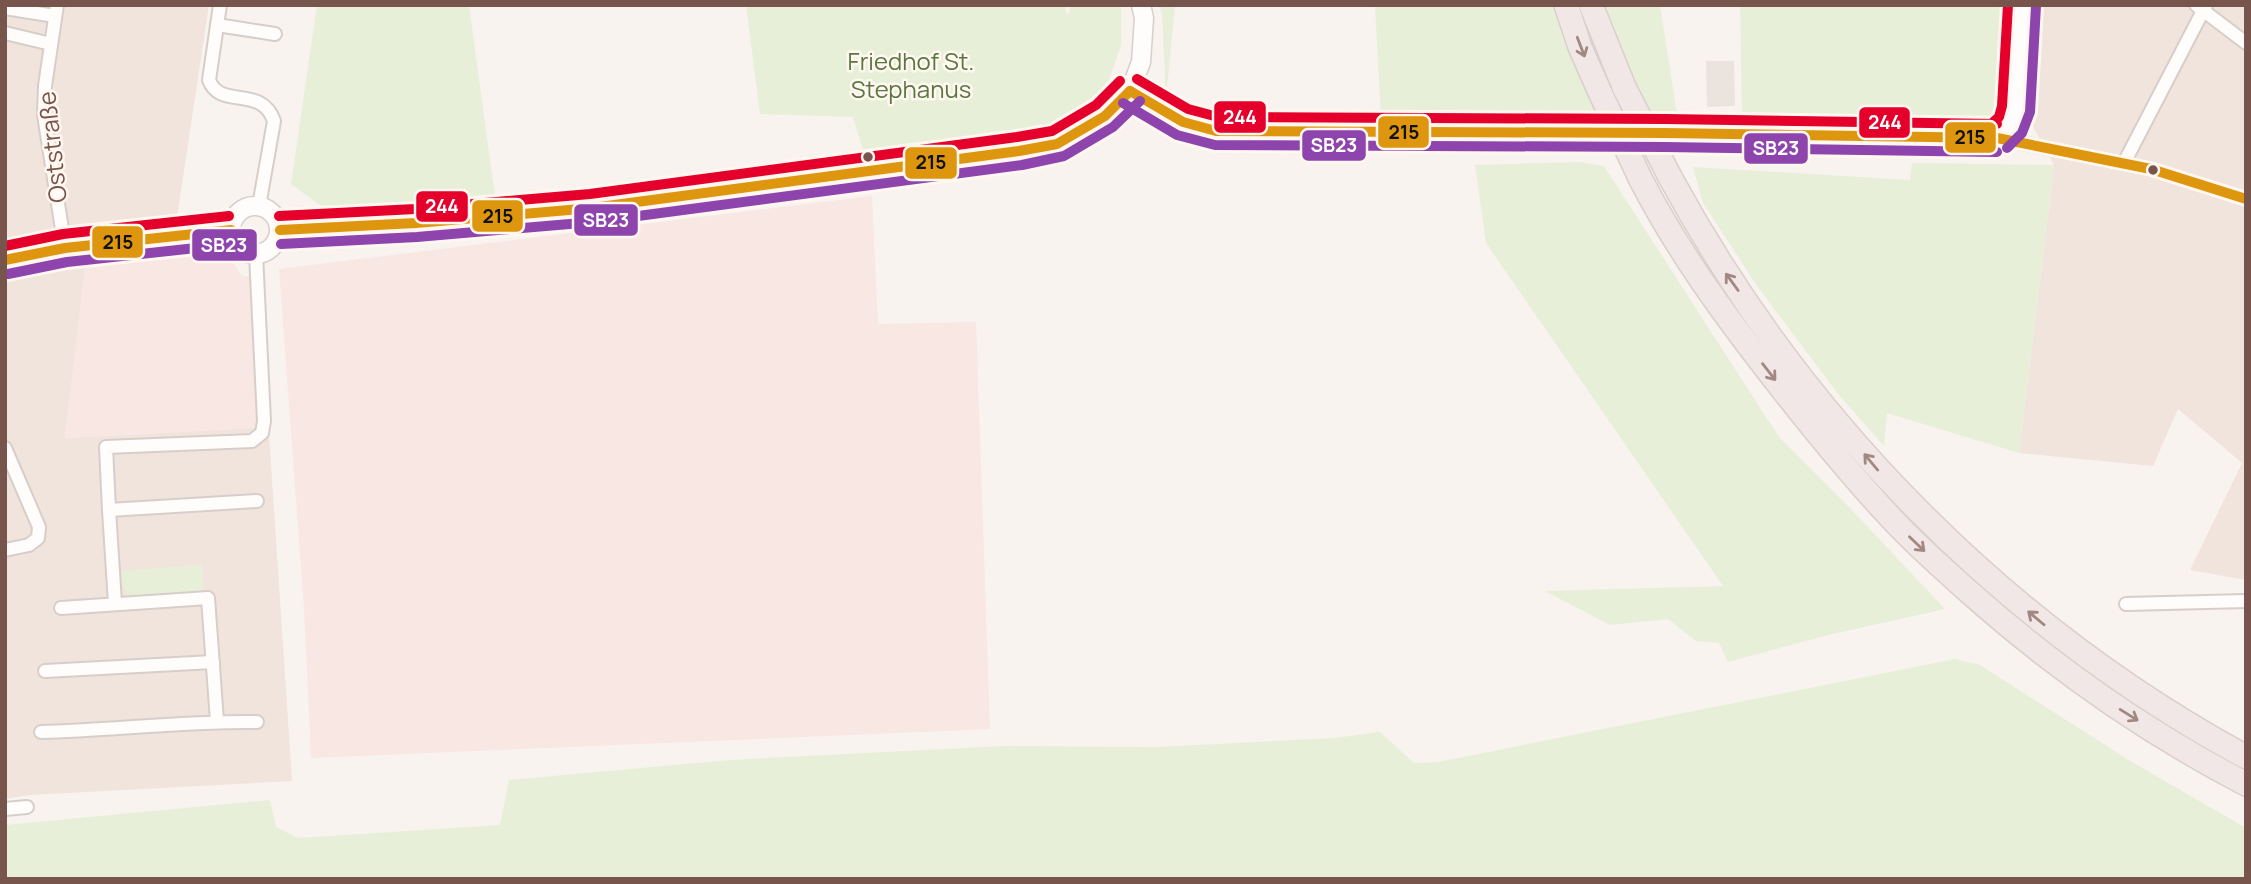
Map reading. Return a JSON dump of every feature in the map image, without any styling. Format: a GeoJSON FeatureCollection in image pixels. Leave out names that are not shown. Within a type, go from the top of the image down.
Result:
{"type":"FeatureCollection","features":[{"type":"Feature","properties":{"kind":"highway"},"geometry":{"type":"LineString","coordinates":[[1566,5],[1598,88],[1660,216],[1706,289],[1825,444],[1893,520],[2005,623],[2073,676],[2174,743],[2246,784]]}},
{"type":"Feature","properties":{"kind":"highway"},"geometry":{"type":"LineString","coordinates":[[1591,5],[1624,87],[1699,232],[1726,275],[1805,382],[1882,475],[1966,557],[2041,623],[2163,709],[2246,757]]}},
{"type":"Feature","properties":{"kind":"street"},"geometry":{"type":"LineString","coordinates":[[220,5],[209,80],[212,88],[221,94],[261,103],[274,121],[259,206]]}},
{"type":"Feature","properties":{"kind":"street"},"geometry":{"type":"LineString","coordinates":[[280,230],[416,223],[592,208],[1057,144],[1105,116],[1130,91],[1141,62],[1144,18],[1141,5]]}},
{"type":"Feature","properties":{"kind":"street"},"geometry":{"type":"LineString","coordinates":[[1997,138],[2011,125],[2016,110],[2022,5]]}},
{"type":"Feature","properties":{"kind":"street"},"geometry":{"type":"LineString","coordinates":[[2123,163],[2201,7],[2246,43]]}},
{"type":"Feature","properties":{"kind":"street"},"geometry":{"type":"LineString","coordinates":[[5,8],[56,11]]}},
{"type":"Feature","properties":{"kind":"street","name":"Oststraße"},"geometry":{"type":"LineString","coordinates":[[56,11],[45,86],[44,115],[65,248]]}},
{"type":"Feature","properties":{"kind":"street"},"geometry":{"type":"LineString","coordinates":[[217,25],[275,34]]}},
{"type":"Feature","properties":{"kind":"street"},"geometry":{"type":"LineString","coordinates":[[5,33],[51,44]]}},
{"type":"Feature","properties":{"kind":"street"},"geometry":{"type":"LineString","coordinates":[[1130,91],[1183,122],[1216,131],[1997,138],[2123,163],[2246,199]]}},
{"type":"Feature","properties":{"kind":"street"},"geometry":{"type":"LineString","coordinates":[[259,206],[274,214],[280,230],[270,250],[256,254],[241,250],[232,238],[231,230],[232,222],[243,209],[259,206]]}},
{"type":"Feature","properties":{"kind":"street"},"geometry":{"type":"LineString","coordinates":[[5,260],[65,248],[231,230]]}},
{"type":"Feature","properties":{"kind":"street"},"geometry":{"type":"LineString","coordinates":[[115,603],[106,447],[251,442],[262,433],[264,421],[256,254]]}},
{"type":"Feature","properties":{"kind":"street"},"geometry":{"type":"LineString","coordinates":[[5,448],[39,527],[38,538],[29,545],[5,550]]}},
{"type":"Feature","properties":{"kind":"street"},"geometry":{"type":"LineString","coordinates":[[108,510],[257,501]]}},
{"type":"Feature","properties":{"kind":"street"},"geometry":{"type":"LineString","coordinates":[[61,608],[208,598],[217,721]]}},
{"type":"Feature","properties":{"kind":"street"},"geometry":{"type":"LineString","coordinates":[[2126,604],[2246,601]]}},
{"type":"Feature","properties":{"kind":"street"},"geometry":{"type":"LineString","coordinates":[[46,671],[213,662]]}},
{"type":"Feature","properties":{"kind":"street"},"geometry":{"type":"LineString","coordinates":[[41,732],[217,721],[257,722]]}},
{"type":"Feature","properties":{"kind":"street"},"geometry":{"type":"LineString","coordinates":[[5,809],[27,807]]}},
{"type":"Feature","properties":{"kind":"shaded area"},"geometry":{"type":"Polygon","coordinates":[[[5,5],[209,5],[176,224],[118,224],[86,260],[65,438],[255,428],[269,434],[292,781],[30,795],[5,799],[5,5]]]}},
{"type":"Feature","properties":{"kind":"shaded area"},"geometry":{"type":"Polygon","coordinates":[[[2032,5],[2246,5],[2246,580],[2190,570],[2242,463],[2178,409],[2153,466],[2019,453],[2054,165],[2026,113],[2032,5]]]}},
{"type":"Feature","properties":{"kind":"shaded area"},"geometry":{"type":"Polygon","coordinates":[[[1706,61],[1734,61],[1735,106],[1707,107],[1706,61]]]}},
{"type":"Feature","properties":{"kind":"shaded area"},"geometry":{"type":"Polygon","coordinates":[[[872,196],[878,324],[976,322],[990,729],[311,758],[304,608],[279,269],[872,196]]]}},
{"type":"Feature","properties":{"kind":"shaded area"},"geometry":{"type":"Polygon","coordinates":[[[221,255],[234,264],[242,276],[250,276],[258,419],[255,428],[65,438],[86,260],[221,255]]]}},
{"type":"Feature","properties":{"kind":"green space"},"geometry":{"type":"Polygon","coordinates":[[[317,5],[469,5],[495,197],[324,208],[291,184],[317,5]]]}},
{"type":"Feature","properties":{"kind":"green space","name":"Friedhof St. Stephanus"},"geometry":{"type":"Polygon","coordinates":[[[746,5],[1065,5],[1066,14],[1070,13],[1069,5],[1121,5],[1121,45],[1105,92],[1072,122],[864,154],[853,117],[760,114],[746,5]]]}},
{"type":"Feature","properties":{"kind":"green space"},"geometry":{"type":"Polygon","coordinates":[[[1159,5],[1175,5],[1166,99],[1162,15],[1159,5]]]}},
{"type":"Feature","properties":{"kind":"green space"},"geometry":{"type":"Polygon","coordinates":[[[1375,5],[1660,5],[1677,114],[1580,120],[1381,119],[1375,5]]]}},
{"type":"Feature","properties":{"kind":"green space"},"geometry":{"type":"Polygon","coordinates":[[[1740,5],[2003,5],[2001,92],[1990,117],[1957,120],[1742,118],[1740,5]]]}},
{"type":"Feature","properties":{"kind":"green space"},"geometry":{"type":"Polygon","coordinates":[[[1579,162],[1604,166],[1779,437],[1945,609],[1828,635],[1728,662],[1719,643],[1696,641],[1668,619],[1610,625],[1545,591],[1723,586],[1486,243],[1475,165],[1579,162]]]}},
{"type":"Feature","properties":{"kind":"green space"},"geometry":{"type":"Polygon","coordinates":[[[1912,163],[2054,165],[2019,453],[1887,413],[1884,446],[1838,394],[1757,286],[1703,203],[1693,167],[1910,180],[1912,163]]]}},
{"type":"Feature","properties":{"kind":"green space"},"geometry":{"type":"Polygon","coordinates":[[[202,565],[203,594],[136,598],[128,596],[120,580],[119,571],[202,565]]]}},
{"type":"Feature","properties":{"kind":"green space"},"geometry":{"type":"Polygon","coordinates":[[[1955,659],[1980,665],[2127,759],[2246,828],[2246,879],[5,879],[5,825],[270,800],[276,827],[298,838],[500,825],[509,780],[730,760],[1003,746],[1156,747],[1334,738],[1380,732],[1414,763],[1438,762],[1955,659]]]}},
{"type":"Feature","properties":{"kind":"transit line","name":"244"},"geometry":{"type":"LineString","coordinates":[[1987,128],[1999,117],[2002,106],[2008,5]]}},
{"type":"Feature","properties":{"kind":"transit line","name":"SB23"},"geometry":{"type":"LineString","coordinates":[[2007,148],[2022,133],[2030,112],[2036,6]]}},
{"type":"Feature","properties":{"kind":"transit line","name":"244"},"geometry":{"type":"LineString","coordinates":[[1137,79],[1188,109],[1218,117],[1997,124]]}},
{"type":"Feature","properties":{"kind":"transit line","name":"244"},"geometry":{"type":"LineString","coordinates":[[279,216],[415,209],[590,194],[1017,137],[1052,131],[1096,105],[1120,81]]}},
{"type":"Feature","properties":{"kind":"transit line","name":"215"},"geometry":{"type":"LineString","coordinates":[[1130,91],[1183,122],[1216,131],[1997,138],[2151,169],[2246,199]]}},
{"type":"Feature","properties":{"kind":"transit line","name":"215"},"geometry":{"type":"LineString","coordinates":[[280,230],[416,223],[592,208],[1019,151],[1057,144],[1105,116],[1130,91]]}},
{"type":"Feature","properties":{"kind":"transit line","name":"SB23"},"geometry":{"type":"LineString","coordinates":[[281,244],[417,237],[593,222],[1022,165],[1064,156],[1113,127],[1140,101]]}},
{"type":"Feature","properties":{"kind":"transit line","name":"SB23"},"geometry":{"type":"LineString","coordinates":[[1123,103],[1177,135],[1215,145],[1997,152]]}},
{"type":"Feature","properties":{"kind":"transit line","name":"244"},"geometry":{"type":"LineString","coordinates":[[5,246],[63,234],[229,216]]}},
{"type":"Feature","properties":{"kind":"transit line","name":"215"},"geometry":{"type":"LineString","coordinates":[[5,260],[65,248],[231,230]]}},
{"type":"Feature","properties":{"kind":"transit line","name":"SB23"},"geometry":{"type":"LineString","coordinates":[[8,274],[67,262],[233,244]]}}]}
